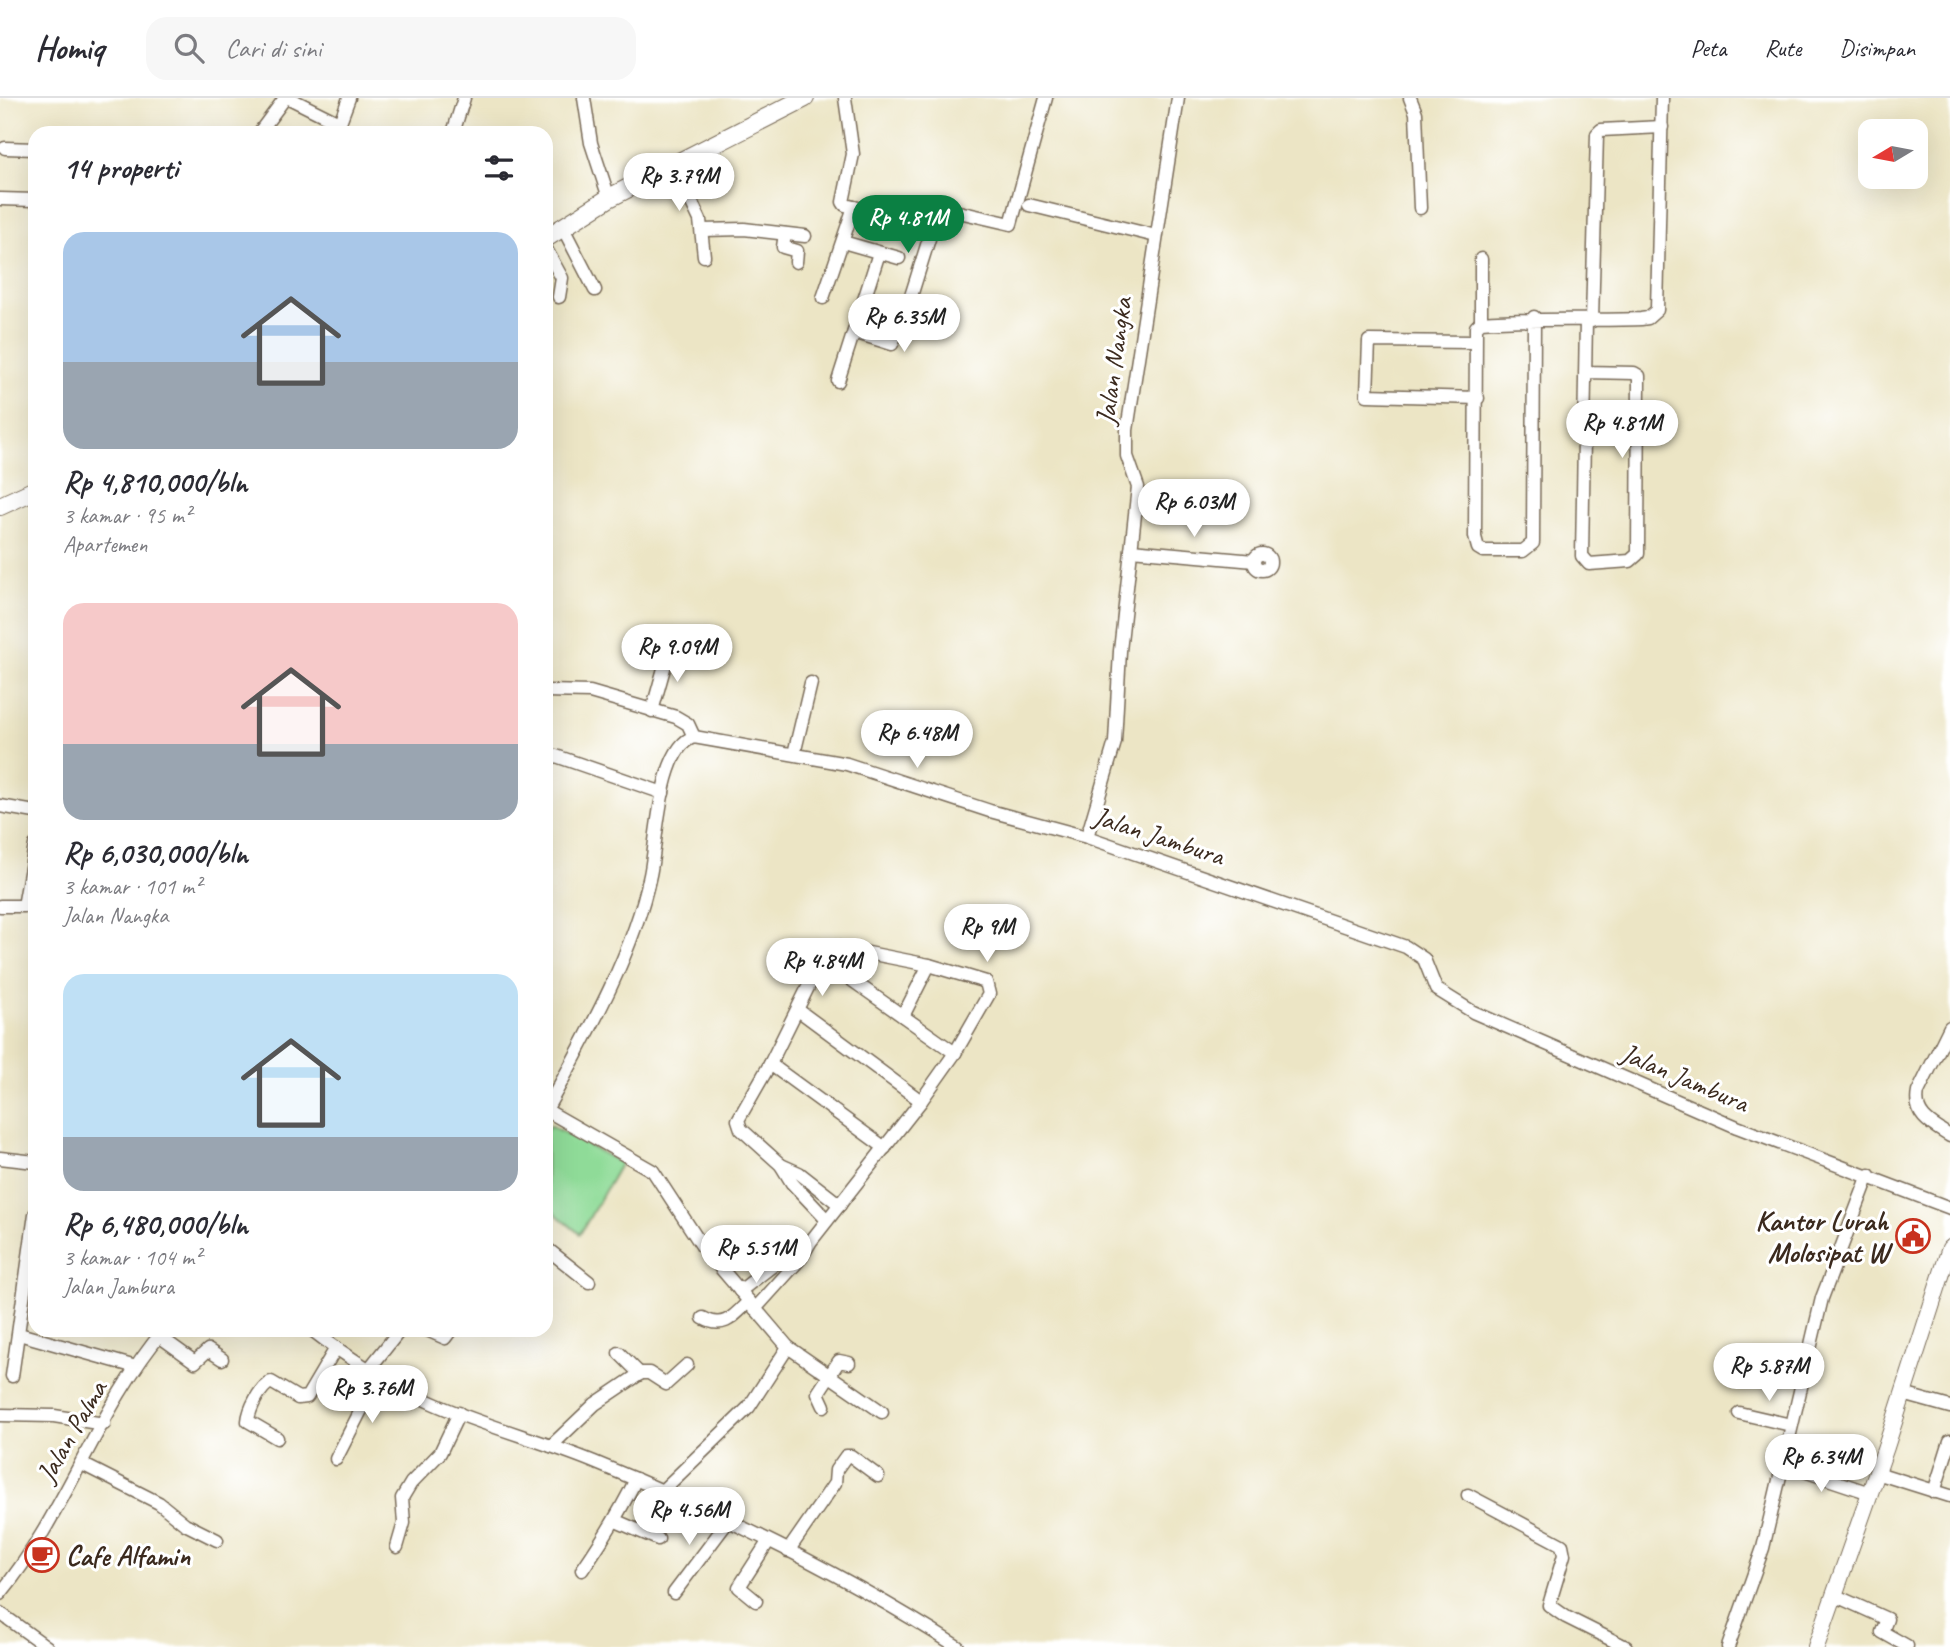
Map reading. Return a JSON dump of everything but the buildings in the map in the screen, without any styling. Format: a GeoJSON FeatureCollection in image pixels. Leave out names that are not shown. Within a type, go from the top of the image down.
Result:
{"type":"FeatureCollection","features":[{"type":"Feature","properties":{"kind":"highway"},"geometry":{"type":"LineString","coordinates":[[553,234],[609,198],[804,98]]}},
{"type":"Feature","properties":{"kind":"highway"},"geometry":{"type":"LineString","coordinates":[[0,506],[28,493]]}},
{"type":"Feature","properties":{"kind":"main road"},"geometry":{"type":"LineString","coordinates":[[1816,1647],[1877,1473],[1950,1248]]}},
{"type":"Feature","properties":{"kind":"street"},"geometry":{"type":"LineString","coordinates":[[265,126],[287,98],[334,126]]}},
{"type":"Feature","properties":{"kind":"street"},"geometry":{"type":"LineString","coordinates":[[338,126],[349,98]]}},
{"type":"Feature","properties":{"kind":"street"},"geometry":{"type":"LineString","coordinates":[[455,126],[464,98]]}},
{"type":"Feature","properties":{"kind":"street"},"geometry":{"type":"LineString","coordinates":[[584,98],[591,143],[609,198]]}},
{"type":"Feature","properties":{"kind":"street"},"geometry":{"type":"LineString","coordinates":[[845,98],[853,154],[843,202],[934,227]]}},
{"type":"Feature","properties":{"kind":"street"},"geometry":{"type":"LineString","coordinates":[[854,332],[892,344],[941,209],[1011,224],[1046,98]]}},
{"type":"Feature","properties":{"kind":"street","name":"Jalan Nangka"},"geometry":{"type":"LineString","coordinates":[[1087,836],[1115,742],[1138,487],[1127,456],[1127,430],[1178,98]]}},
{"type":"Feature","properties":{"kind":"street"},"geometry":{"type":"LineString","coordinates":[[1410,98],[1416,113],[1420,208]]}},
{"type":"Feature","properties":{"kind":"street"},"geometry":{"type":"LineString","coordinates":[[1481,321],[1534,317],[1589,321],[1648,318],[1657,310],[1662,98]]}},
{"type":"Feature","properties":{"kind":"street"},"geometry":{"type":"LineString","coordinates":[[1585,372],[1634,373],[1639,376],[1637,554],[1630,561],[1589,564],[1582,556],[1585,372],[1597,134],[1604,129],[1662,127]]}},
{"type":"Feature","properties":{"kind":"street"},"geometry":{"type":"LineString","coordinates":[[5,148],[28,149]]}},
{"type":"Feature","properties":{"kind":"street"},"geometry":{"type":"LineString","coordinates":[[674,165],[703,230],[704,256]]}},
{"type":"Feature","properties":{"kind":"street"},"geometry":{"type":"LineString","coordinates":[[0,198],[28,200]]}},
{"type":"Feature","properties":{"kind":"street"},"geometry":{"type":"LineString","coordinates":[[1028,205],[1156,236]]}},
{"type":"Feature","properties":{"kind":"street"},"geometry":{"type":"LineString","coordinates":[[823,298],[854,207]]}},
{"type":"Feature","properties":{"kind":"street"},"geometry":{"type":"LineString","coordinates":[[893,231],[897,217]]}},
{"type":"Feature","properties":{"kind":"street"},"geometry":{"type":"LineString","coordinates":[[563,228],[595,290]]}},
{"type":"Feature","properties":{"kind":"street"},"geometry":{"type":"LineString","coordinates":[[703,230],[744,229],[805,236]]}},
{"type":"Feature","properties":{"kind":"street"},"geometry":{"type":"LineString","coordinates":[[785,234],[783,247],[797,251],[796,262]]}},
{"type":"Feature","properties":{"kind":"street"},"geometry":{"type":"LineString","coordinates":[[843,243],[899,258]]}},
{"type":"Feature","properties":{"kind":"street"},"geometry":{"type":"LineString","coordinates":[[838,380],[879,253]]}},
{"type":"Feature","properties":{"kind":"street"},"geometry":{"type":"LineString","coordinates":[[1481,259],[1481,321],[1476,327],[1474,342],[1478,398],[1476,543],[1483,551],[1523,551],[1534,543],[1534,317]]}},
{"type":"Feature","properties":{"kind":"street"},"geometry":{"type":"LineString","coordinates":[[553,262],[562,278],[559,298]]}},
{"type":"Feature","properties":{"kind":"street"},"geometry":{"type":"LineString","coordinates":[[1474,342],[1369,341],[1367,395],[1478,398]]}},
{"type":"Feature","properties":{"kind":"street"},"geometry":{"type":"LineString","coordinates":[[1131,550],[1254,561]]}},
{"type":"Feature","properties":{"kind":"street"},"geometry":{"type":"LineString","coordinates":[[652,711],[670,647]]}},
{"type":"Feature","properties":{"kind":"street"},"geometry":{"type":"LineString","coordinates":[[794,754],[811,683]]}},
{"type":"Feature","properties":{"kind":"street"},"geometry":{"type":"LineString","coordinates":[[553,691],[590,692],[681,719],[688,724],[694,737],[686,740],[676,754],[663,793],[650,876],[639,912],[588,1033],[553,1106]]}},
{"type":"Feature","properties":{"kind":"street","name":"Jalan Jambura"},"geometry":{"type":"LineString","coordinates":[[694,737],[825,758],[990,811],[1087,836],[1406,947],[1424,959],[1439,992],[1507,1026],[1737,1127],[1950,1208]]}},
{"type":"Feature","properties":{"kind":"street"},"geometry":{"type":"LineString","coordinates":[[556,757],[663,793]]}},
{"type":"Feature","properties":{"kind":"street"},"geometry":{"type":"LineString","coordinates":[[0,806],[28,811]]}},
{"type":"Feature","properties":{"kind":"street"},"geometry":{"type":"LineString","coordinates":[[0,906],[24,906],[28,884]]}},
{"type":"Feature","properties":{"kind":"street"},"geometry":{"type":"LineString","coordinates":[[703,1318],[717,1325],[723,1324],[801,1258],[811,1241],[885,1148],[955,1053],[989,994],[989,985],[983,980],[929,965],[833,946],[828,948],[770,1064],[738,1120],[741,1129],[781,1165],[792,1183],[827,1220]]}},
{"type":"Feature","properties":{"kind":"street"},"geometry":{"type":"LineString","coordinates":[[822,959],[955,1053]]}},
{"type":"Feature","properties":{"kind":"street"},"geometry":{"type":"LineString","coordinates":[[903,1016],[929,965]]}},
{"type":"Feature","properties":{"kind":"street"},"geometry":{"type":"LineString","coordinates":[[797,1010],[921,1101]]}},
{"type":"Feature","properties":{"kind":"street"},"geometry":{"type":"LineString","coordinates":[[1950,1027],[1917,1092],[1915,1103],[1922,1117],[1950,1136]]}},
{"type":"Feature","properties":{"kind":"street"},"geometry":{"type":"LineString","coordinates":[[770,1064],[885,1148]]}},
{"type":"Feature","properties":{"kind":"street"},"geometry":{"type":"LineString","coordinates":[[553,1119],[653,1171],[702,1246],[788,1347],[882,1412]]}},
{"type":"Feature","properties":{"kind":"street"},"geometry":{"type":"LineString","coordinates":[[0,1158],[28,1161]]}},
{"type":"Feature","properties":{"kind":"street"},"geometry":{"type":"LineString","coordinates":[[781,1165],[799,1173],[840,1205]]}},
{"type":"Feature","properties":{"kind":"street"},"geometry":{"type":"LineString","coordinates":[[1728,1647],[1763,1548],[1822,1298],[1869,1175]]}},
{"type":"Feature","properties":{"kind":"street"},"geometry":{"type":"LineString","coordinates":[[814,1206],[825,1193]]}},
{"type":"Feature","properties":{"kind":"street"},"geometry":{"type":"LineString","coordinates":[[748,1301],[794,1249],[811,1241]]}},
{"type":"Feature","properties":{"kind":"street"},"geometry":{"type":"LineString","coordinates":[[553,1254],[589,1282]]}},
{"type":"Feature","properties":{"kind":"street"},"geometry":{"type":"LineString","coordinates":[[12,1376],[28,1266]]}},
{"type":"Feature","properties":{"kind":"street"},"geometry":{"type":"LineString","coordinates":[[19,1334],[28,1337]]}},
{"type":"Feature","properties":{"kind":"street"},"geometry":{"type":"LineString","coordinates":[[30,1337],[136,1367]]}},
{"type":"Feature","properties":{"kind":"street","name":"Jalan Palma"},"geometry":{"type":"LineString","coordinates":[[0,1594],[14,1577],[82,1464],[136,1367],[159,1337]]}},
{"type":"Feature","properties":{"kind":"street"},"geometry":{"type":"LineString","coordinates":[[167,1337],[195,1362],[208,1350],[222,1359]]}},
{"type":"Feature","properties":{"kind":"street"},"geometry":{"type":"LineString","coordinates":[[322,1337],[374,1372],[430,1402],[636,1479],[729,1520],[958,1647]]}},
{"type":"Feature","properties":{"kind":"street"},"geometry":{"type":"LineString","coordinates":[[336,1460],[374,1372],[396,1337]]}},
{"type":"Feature","properties":{"kind":"street"},"geometry":{"type":"LineString","coordinates":[[663,1490],[750,1407],[788,1347]]}},
{"type":"Feature","properties":{"kind":"street"},"geometry":{"type":"LineString","coordinates":[[277,1438],[248,1421],[251,1409],[266,1384],[271,1382],[298,1398],[307,1397],[336,1348]]}},
{"type":"Feature","properties":{"kind":"street"},"geometry":{"type":"LineString","coordinates":[[619,1353],[640,1374]]}},
{"type":"Feature","properties":{"kind":"street"},"geometry":{"type":"LineString","coordinates":[[824,1406],[818,1393],[827,1375],[839,1361],[849,1363]]}},
{"type":"Feature","properties":{"kind":"street"},"geometry":{"type":"LineString","coordinates":[[551,1446],[595,1405],[640,1374],[649,1373],[666,1384],[687,1365]]}},
{"type":"Feature","properties":{"kind":"street"},"geometry":{"type":"LineString","coordinates":[[1903,1394],[1950,1407]]}},
{"type":"Feature","properties":{"kind":"street"},"geometry":{"type":"LineString","coordinates":[[397,1548],[404,1523],[402,1498],[411,1483],[440,1453],[459,1413]]}},
{"type":"Feature","properties":{"kind":"street"},"geometry":{"type":"LineString","coordinates":[[1739,1413],[1791,1425]]}},
{"type":"Feature","properties":{"kind":"street"},"geometry":{"type":"LineString","coordinates":[[0,1415],[54,1416],[104,1424]]}},
{"type":"Feature","properties":{"kind":"street"},"geometry":{"type":"LineString","coordinates":[[1934,1492],[1950,1441]]}},
{"type":"Feature","properties":{"kind":"street"},"geometry":{"type":"LineString","coordinates":[[788,1551],[835,1483],[836,1470],[846,1456],[851,1456],[878,1476]]}},
{"type":"Feature","properties":{"kind":"street"},"geometry":{"type":"LineString","coordinates":[[82,1464],[159,1503],[185,1524],[217,1540]]}},
{"type":"Feature","properties":{"kind":"street"},"geometry":{"type":"LineString","coordinates":[[1783,1464],[1870,1493]]}},
{"type":"Feature","properties":{"kind":"street"},"geometry":{"type":"LineString","coordinates":[[1877,1473],[1950,1496]]}},
{"type":"Feature","properties":{"kind":"street"},"geometry":{"type":"LineString","coordinates":[[582,1570],[605,1531],[616,1521],[636,1479]]}},
{"type":"Feature","properties":{"kind":"street"},"geometry":{"type":"LineString","coordinates":[[1468,1495],[1562,1545],[1564,1555],[1549,1605],[1566,1617],[1626,1647]]}},
{"type":"Feature","properties":{"kind":"street"},"geometry":{"type":"LineString","coordinates":[[674,1593],[729,1520]]}},
{"type":"Feature","properties":{"kind":"street"},"geometry":{"type":"LineString","coordinates":[[616,1521],[658,1539]]}},
{"type":"Feature","properties":{"kind":"street"},"geometry":{"type":"LineString","coordinates":[[756,1601],[739,1587],[768,1542]]}},
{"type":"Feature","properties":{"kind":"street"},"geometry":{"type":"LineString","coordinates":[[1834,1595],[1886,1619],[1882,1632],[1907,1646]]}},
{"type":"Feature","properties":{"kind":"street"},"geometry":{"type":"LineString","coordinates":[[0,1613],[47,1647]]}},
{"type":"Feature","properties":{"kind":"green space"},"geometry":{"type":"Polygon","coordinates":[[[553,1127],[621,1163],[580,1234],[553,1212],[553,1127]]]}},
{"type":"Feature","properties":{"kind":"place","name":"Kantor Lurah Molosipat W"},"geometry":{"type":"Point","coordinates":[1913,1236]}},
{"type":"Feature","properties":{"kind":"place","name":"Cafe Alfamin"},"geometry":{"type":"Point","coordinates":[42,1555]}}]}
